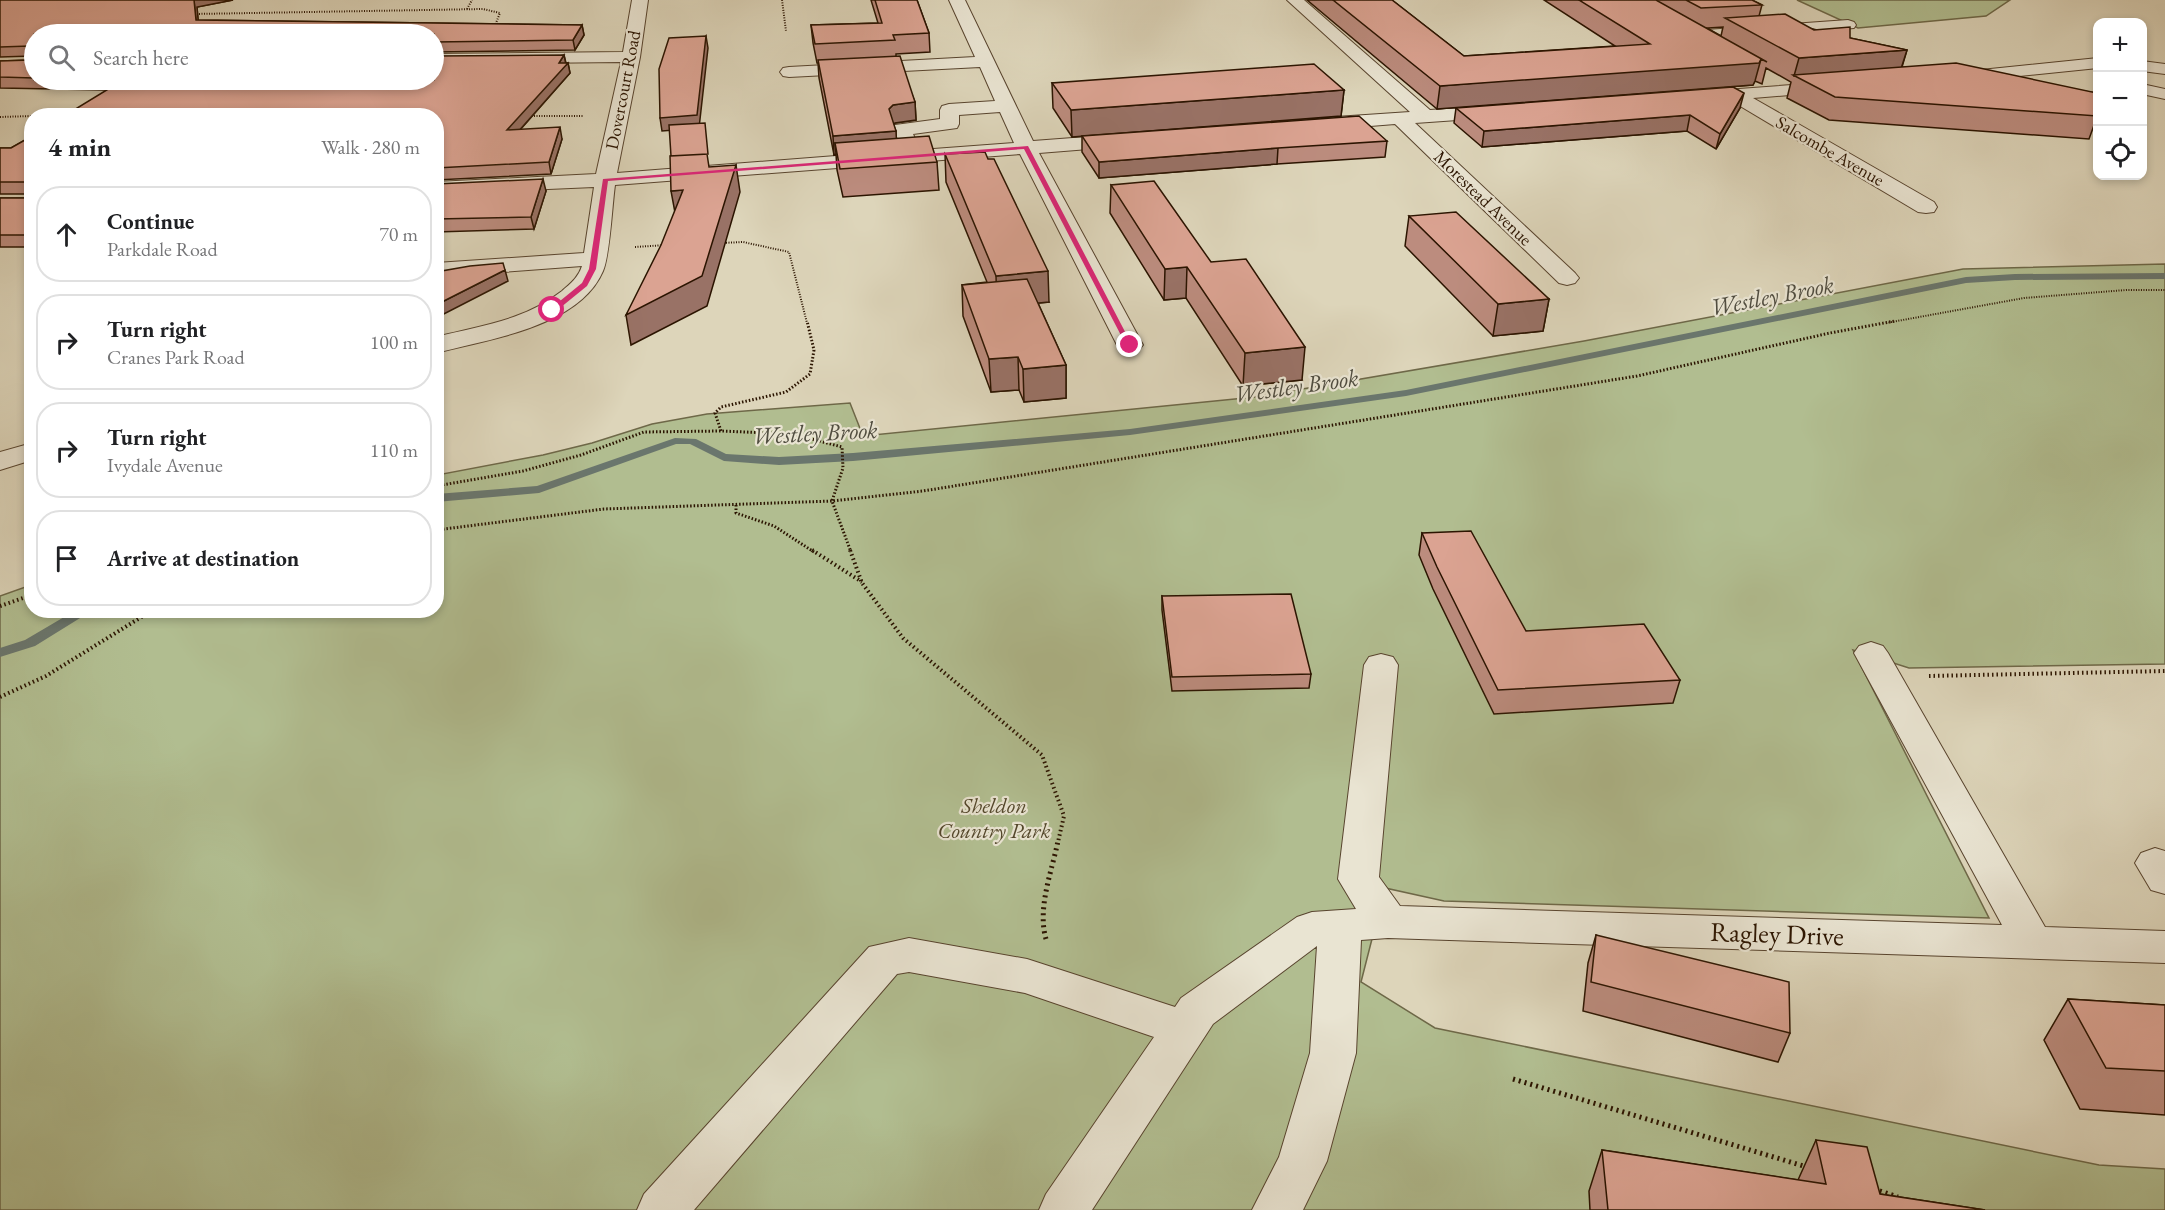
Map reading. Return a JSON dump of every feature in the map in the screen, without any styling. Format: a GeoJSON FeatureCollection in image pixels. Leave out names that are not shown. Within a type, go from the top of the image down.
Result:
{"type":"FeatureCollection","features":[{"type":"Feature","properties":{"kind":"street","name":"Dovercourt Road"},"geometry":{"type":"LineString","coordinates":[[444,343],[509,327],[552,310],[585,284],[593,269],[605,180],[632,57],[640,0]]}},
{"type":"Feature","properties":{"kind":"street"},"geometry":{"type":"LineString","coordinates":[[957,0],[1026,147],[1130,345]]}},
{"type":"Feature","properties":{"kind":"street"},"geometry":{"type":"LineString","coordinates":[[1294,0],[1425,116]]}},
{"type":"Feature","properties":{"kind":"street"},"geometry":{"type":"LineString","coordinates":[[1721,52],[1687,33],[1848,25]]}},
{"type":"Feature","properties":{"kind":"street"},"geometry":{"type":"LineString","coordinates":[[444,60],[632,57]]}},
{"type":"Feature","properties":{"kind":"street"},"geometry":{"type":"LineString","coordinates":[[2147,59],[2165,57]]}},
{"type":"Feature","properties":{"kind":"street"},"geometry":{"type":"LineString","coordinates":[[789,72],[985,62]]}},
{"type":"Feature","properties":{"kind":"street"},"geometry":{"type":"LineString","coordinates":[[2147,67],[2165,69]]}},
{"type":"Feature","properties":{"kind":"street"},"geometry":{"type":"LineString","coordinates":[[1937,79],[2093,68]]}},
{"type":"Feature","properties":{"kind":"street"},"geometry":{"type":"LineString","coordinates":[[1760,74],[1789,90]]}},
{"type":"Feature","properties":{"kind":"street"},"geometry":{"type":"LineString","coordinates":[[1674,99],[1846,86]]}},
{"type":"Feature","properties":{"kind":"street"},"geometry":{"type":"LineString","coordinates":[[2147,90],[2165,94]]}},
{"type":"Feature","properties":{"kind":"street","name":"Salcombe Avenue"},"geometry":{"type":"LineString","coordinates":[[1733,94],[1926,207]]}},
{"type":"Feature","properties":{"kind":"street"},"geometry":{"type":"LineString","coordinates":[[912,156],[902,129],[950,124],[949,110],[1006,106]]}},
{"type":"Feature","properties":{"kind":"street"},"geometry":{"type":"LineString","coordinates":[[1306,126],[1520,110]]}},
{"type":"Feature","properties":{"kind":"street","name":"Morestead Avenue"},"geometry":{"type":"LineString","coordinates":[[1399,118],[1567,278]]}},
{"type":"Feature","properties":{"kind":"street"},"geometry":{"type":"LineString","coordinates":[[444,188],[605,180],[1143,138]]}},
{"type":"Feature","properties":{"kind":"street"},"geometry":{"type":"LineString","coordinates":[[444,269],[594,254]]}},
{"type":"Feature","properties":{"kind":"street"},"geometry":{"type":"LineString","coordinates":[[0,461],[24,454]]}},
{"type":"Feature","properties":{"kind":"street"},"geometry":{"type":"LineString","coordinates":[[1381,665],[1358,879],[1388,922]]}},
{"type":"Feature","properties":{"kind":"street"},"geometry":{"type":"LineString","coordinates":[[1878,665],[2032,942]]}},
{"type":"Feature","properties":{"kind":"street","name":"Ragley Drive"},"geometry":{"type":"LineString","coordinates":[[1064,1210],[1197,1011],[1312,928],[1388,922],[2165,947]]}},
{"type":"Feature","properties":{"kind":"street"},"geometry":{"type":"LineString","coordinates":[[1277,1210],[1302,1161],[1333,1053],[1340,926]]}},
{"type":"Feature","properties":{"kind":"street"},"geometry":{"type":"LineString","coordinates":[[662,1210],[884,959],[909,955],[1027,976],[1185,1029]]}},
{"type":"Feature","properties":{"kind":"path"},"geometry":{"type":"LineString","coordinates":[[466,9],[472,0]]}},
{"type":"Feature","properties":{"kind":"path"},"geometry":{"type":"LineString","coordinates":[[782,0],[786,31]]}},
{"type":"Feature","properties":{"kind":"path"},"geometry":{"type":"LineString","coordinates":[[193,14],[466,9],[483,9],[500,13],[481,59]]}},
{"type":"Feature","properties":{"kind":"path"},"geometry":{"type":"LineString","coordinates":[[0,117],[24,116]]}},
{"type":"Feature","properties":{"kind":"path"},"geometry":{"type":"LineString","coordinates":[[527,116],[618,116]]}},
{"type":"Feature","properties":{"kind":"path"},"geometry":{"type":"LineString","coordinates":[[720,243],[743,242],[789,252],[814,350],[810,374],[786,392],[721,407],[715,414],[721,431]]}},
{"type":"Feature","properties":{"kind":"path"},"geometry":{"type":"LineString","coordinates":[[594,254],[675,245]]}},
{"type":"Feature","properties":{"kind":"path"},"geometry":{"type":"LineString","coordinates":[[444,529],[604,509],[832,501],[923,491],[1637,376],[1830,333],[2024,298],[2126,290],[2165,290]]}},
{"type":"Feature","properties":{"kind":"path"},"geometry":{"type":"LineString","coordinates":[[444,485],[524,471],[581,455],[644,432],[721,431],[793,434],[842,447],[843,468],[832,501],[862,583],[903,638],[1042,755],[1064,816],[1045,900],[1042,926],[1046,940],[1052,945]]}},
{"type":"Feature","properties":{"kind":"path"},"geometry":{"type":"LineString","coordinates":[[735,505],[736,513],[774,525],[862,583]]}},
{"type":"Feature","properties":{"kind":"path"},"geometry":{"type":"LineString","coordinates":[[0,606],[24,598]]}},
{"type":"Feature","properties":{"kind":"path"},"geometry":{"type":"LineString","coordinates":[[0,697],[46,676],[140,618]]}},
{"type":"Feature","properties":{"kind":"path"},"geometry":{"type":"LineString","coordinates":[[1878,665],[2165,671]]}},
{"type":"Feature","properties":{"kind":"path"},"geometry":{"type":"LineString","coordinates":[[1513,1079],[1813,1169]]}},
{"type":"Feature","properties":{"kind":"path"},"geometry":{"type":"LineString","coordinates":[[1869,1187],[1902,1199]]}},
{"type":"Feature","properties":{"kind":"green space"},"geometry":{"type":"Polygon","coordinates":[[[1797,0],[2010,0],[1986,16],[1858,28],[1797,0]]]}},
{"type":"Feature","properties":{"kind":"green space","name":"Sheldon Country Park"},"geometry":{"type":"Polygon","coordinates":[[[2165,264],[2165,664],[1909,668],[1853,650],[1989,918],[1444,901],[1385,888],[1361,982],[1435,1028],[2099,1165],[2165,1169],[2165,1210],[0,1210],[0,596],[24,587],[24,618],[444,618],[444,474],[543,455],[592,443],[652,424],[707,414],[850,403],[863,436],[1255,397],[1584,341],[1963,269],[2165,264]]]}},
{"type":"Feature","properties":{"kind":"building"},"geometry":{"type":"Polygon","coordinates":[[[0,0],[194,0],[196,20],[582,25],[573,40],[444,42],[444,24],[24,24],[24,46],[0,47],[0,0]]]}},
{"type":"Feature","properties":{"kind":"building"},"geometry":{"type":"Polygon","coordinates":[[[875,0],[917,0],[929,33],[893,35],[895,40],[815,44],[811,25],[882,23],[875,0]]]}},
{"type":"Feature","properties":{"kind":"building"},"geometry":{"type":"Polygon","coordinates":[[[1333,0],[1392,0],[1464,56],[1650,44],[1579,0],[1656,0],[1767,62],[1761,59],[1759,63],[1440,86],[1333,0]]]}},
{"type":"Feature","properties":{"kind":"building"},"geometry":{"type":"Polygon","coordinates":[[[1686,0],[1752,0],[1762,5],[1701,8],[1686,0]]]}},
{"type":"Feature","properties":{"kind":"building"},"geometry":{"type":"Polygon","coordinates":[[[1785,14],[1814,30],[1850,27],[1850,38],[1907,50],[1799,58],[1725,18],[1785,14]]]}},
{"type":"Feature","properties":{"kind":"building"},"geometry":{"type":"Polygon","coordinates":[[[706,36],[697,115],[660,118],[659,69],[669,38],[706,36]]]}},
{"type":"Feature","properties":{"kind":"building"},"geometry":{"type":"Polygon","coordinates":[[[564,55],[559,63],[568,63],[507,130],[560,127],[549,162],[444,168],[444,108],[77,108],[107,90],[444,90],[444,56],[564,55]]]}},
{"type":"Feature","properties":{"kind":"building"},"geometry":{"type":"Polygon","coordinates":[[[900,56],[915,102],[893,105],[889,109],[896,131],[833,136],[818,60],[900,56]]]}},
{"type":"Feature","properties":{"kind":"building"},"geometry":{"type":"Polygon","coordinates":[[[24,60],[24,78],[0,77],[0,61],[24,60]]]}},
{"type":"Feature","properties":{"kind":"building"},"geometry":{"type":"Polygon","coordinates":[[[1956,63],[2093,92],[2093,116],[1835,97],[1793,75],[1956,63]]]}},
{"type":"Feature","properties":{"kind":"building"},"geometry":{"type":"Polygon","coordinates":[[[1314,64],[1344,90],[1071,110],[1052,83],[1314,64]]]}},
{"type":"Feature","properties":{"kind":"building"},"geometry":{"type":"Polygon","coordinates":[[[1733,87],[1744,93],[1720,134],[1690,115],[1484,131],[1456,108],[1733,87]]]}},
{"type":"Feature","properties":{"kind":"building"},"geometry":{"type":"Polygon","coordinates":[[[1359,116],[1387,141],[1099,162],[1082,136],[1359,116]]]}},
{"type":"Feature","properties":{"kind":"building"},"geometry":{"type":"Polygon","coordinates":[[[705,123],[708,154],[671,156],[669,125],[705,123]]]}},
{"type":"Feature","properties":{"kind":"building"},"geometry":{"type":"Polygon","coordinates":[[[929,136],[937,162],[840,169],[835,143],[929,136]]]}},
{"type":"Feature","properties":{"kind":"building"},"geometry":{"type":"Polygon","coordinates":[[[24,141],[24,182],[0,182],[0,148],[11,148],[24,141]]]}},
{"type":"Feature","properties":{"kind":"building"},"geometry":{"type":"Polygon","coordinates":[[[985,152],[988,159],[994,159],[1048,271],[996,276],[945,154],[985,152]]]}},
{"type":"Feature","properties":{"kind":"building"},"geometry":{"type":"Polygon","coordinates":[[[707,154],[709,167],[736,165],[702,276],[626,315],[661,245],[683,190],[671,191],[670,156],[707,154]]]}},
{"type":"Feature","properties":{"kind":"building"},"geometry":{"type":"Polygon","coordinates":[[[543,179],[531,217],[444,219],[444,184],[543,179]]]}},
{"type":"Feature","properties":{"kind":"building"},"geometry":{"type":"Polygon","coordinates":[[[1154,181],[1211,262],[1246,259],[1305,347],[1245,353],[1187,267],[1165,269],[1111,185],[1154,181]]]}},
{"type":"Feature","properties":{"kind":"building"},"geometry":{"type":"Polygon","coordinates":[[[0,198],[24,198],[24,235],[0,235],[0,198]]]}},
{"type":"Feature","properties":{"kind":"building"},"geometry":{"type":"Polygon","coordinates":[[[1456,212],[1549,299],[1498,304],[1409,216],[1456,212]]]}},
{"type":"Feature","properties":{"kind":"building"},"geometry":{"type":"Polygon","coordinates":[[[503,263],[505,270],[444,301],[444,271],[503,263]]]}},
{"type":"Feature","properties":{"kind":"building"},"geometry":{"type":"Polygon","coordinates":[[[1027,279],[1066,365],[1023,369],[1018,357],[989,359],[962,285],[1027,279]]]}},
{"type":"Feature","properties":{"kind":"building"},"geometry":{"type":"Polygon","coordinates":[[[1471,531],[1526,631],[1644,624],[1680,680],[1498,690],[1422,533],[1471,531]]]}},
{"type":"Feature","properties":{"kind":"building"},"geometry":{"type":"Polygon","coordinates":[[[1291,594],[1311,674],[1172,677],[1162,596],[1291,594]]]}},
{"type":"Feature","properties":{"kind":"building"},"geometry":{"type":"Polygon","coordinates":[[[1596,935],[1789,982],[1790,1033],[1591,982],[1596,935]]]}},
{"type":"Feature","properties":{"kind":"building"},"geometry":{"type":"Polygon","coordinates":[[[2068,999],[2165,1005],[2165,1071],[2106,1068],[2068,999]]]}},
{"type":"Feature","properties":{"kind":"building"},"geometry":{"type":"Polygon","coordinates":[[[1816,1140],[1867,1147],[1880,1194],[1985,1210],[1608,1210],[1602,1150],[1826,1184],[1816,1140]]]}},
{"type":"Feature","properties":{"kind":"waterway","name":"Westley Brook"},"geometry":{"type":"LineString","coordinates":[[444,497],[539,489],[675,441],[692,441],[724,457],[779,461],[853,457],[1130,432],[1406,393],[1966,280],[2015,277],[2165,276]]}},
{"type":"Feature","properties":{"kind":"waterway","name":"Westley Brook"},"geometry":{"type":"LineString","coordinates":[[0,653],[30,643],[73,618]]}},
{"type":"Feature","properties":{"kind":"route"},"geometry":{"type":"LineString","coordinates":[[552,310],[585,284],[593,269],[605,180],[1026,147],[1130,345]]}}]}
